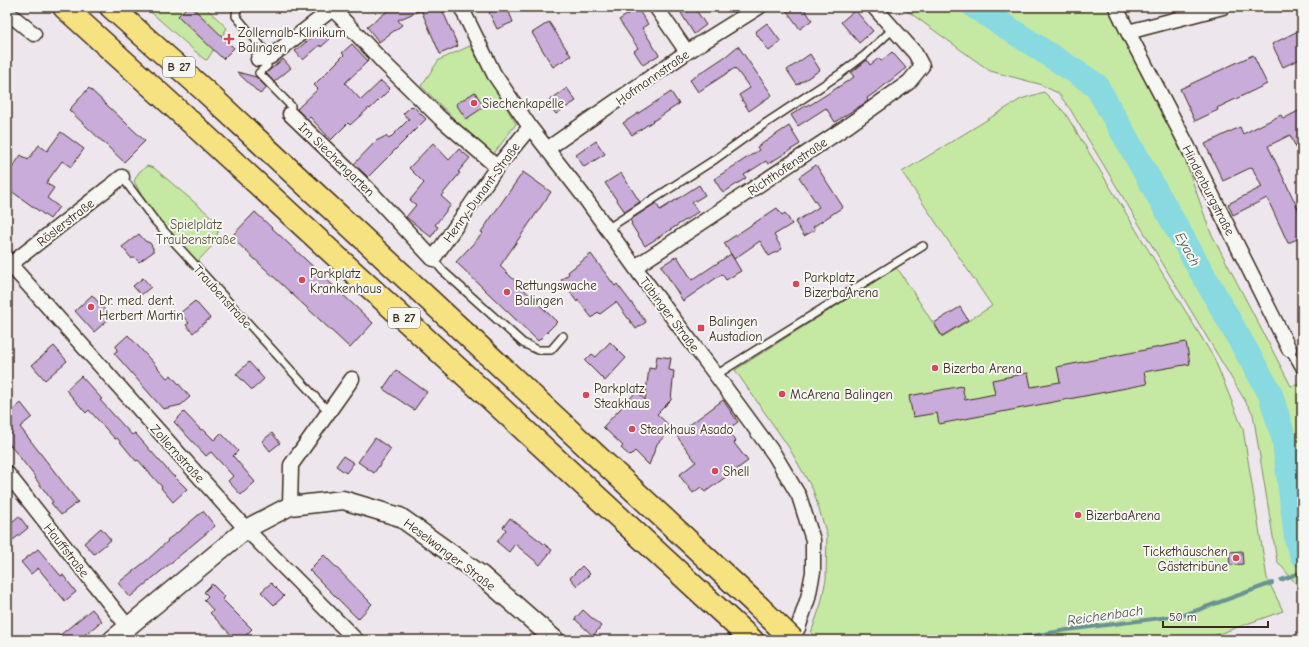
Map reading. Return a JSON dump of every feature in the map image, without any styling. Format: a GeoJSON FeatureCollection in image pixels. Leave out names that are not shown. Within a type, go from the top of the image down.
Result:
{"type":"FeatureCollection","features":[{"type":"Feature","properties":{"kind":"highway","name":"B 27"},"geometry":{"type":"LineString","coordinates":[[64,7],[184,115],[747,635]]}},
{"type":"Feature","properties":{"kind":"highway","name":"B 27"},"geometry":{"type":"LineString","coordinates":[[111,7],[204,90],[758,606],[792,640]]}},
{"type":"Feature","properties":{"kind":"street","name":"Tübinger Straße"},"geometry":{"type":"LineString","coordinates":[[462,7],[494,74],[530,127],[774,454],[799,496],[813,540],[813,572],[808,598],[798,628],[792,640]]}},
{"type":"Feature","properties":{"kind":"street"},"geometry":{"type":"LineString","coordinates":[[656,7],[687,52]]}},
{"type":"Feature","properties":{"kind":"street","name":"Hofmannstraße"},"geometry":{"type":"LineString","coordinates":[[547,149],[687,52],[759,7]]}},
{"type":"Feature","properties":{"kind":"street"},"geometry":{"type":"LineString","coordinates":[[874,7],[893,29]]}},
{"type":"Feature","properties":{"kind":"street","name":"Hindenburgstraße"},"geometry":{"type":"LineString","coordinates":[[1116,7],[1289,349]]}},
{"type":"Feature","properties":{"kind":"street"},"geometry":{"type":"LineString","coordinates":[[1128,32],[1223,7]]}},
{"type":"Feature","properties":{"kind":"street"},"geometry":{"type":"LineString","coordinates":[[262,58],[334,8],[384,63],[440,118],[497,167]]}},
{"type":"Feature","properties":{"kind":"street"},"geometry":{"type":"LineString","coordinates":[[7,12],[34,34]]}},
{"type":"Feature","properties":{"kind":"street","name":"Richthofenstraße"},"geometry":{"type":"LineString","coordinates":[[635,267],[846,127],[909,82],[922,66],[915,53],[893,29]]}},
{"type":"Feature","properties":{"kind":"street","name":"Im Siechengarten"},"geometry":{"type":"LineString","coordinates":[[290,114],[368,189],[433,259]]}},
{"type":"Feature","properties":{"kind":"street","name":"Henry-Dunant-Straße"},"geometry":{"type":"LineString","coordinates":[[433,259],[497,167],[530,127]]}},
{"type":"Feature","properties":{"kind":"street","name":"Röslerstraße"},"geometry":{"type":"LineString","coordinates":[[8,265],[122,177]]}},
{"type":"Feature","properties":{"kind":"street","name":"Zollernstraße"},"geometry":{"type":"LineString","coordinates":[[8,265],[246,529],[356,640]]}},
{"type":"Feature","properties":{"kind":"street"},"geometry":{"type":"LineString","coordinates":[[290,506],[291,465],[352,379]]}},
{"type":"Feature","properties":{"kind":"street","name":"Hauffstraße"},"geometry":{"type":"LineString","coordinates":[[7,473],[128,627]]}},
{"type":"Feature","properties":{"kind":"street","name":"Heselwanger Straße"},"geometry":{"type":"LineString","coordinates":[[112,640],[246,529],[290,506],[343,500],[400,517],[481,575],[555,640]]}},
{"type":"Feature","properties":{"kind":"lane"},"geometry":{"type":"LineString","coordinates":[[237,7],[236,16],[262,58]]}},
{"type":"Feature","properties":{"kind":"lane"},"geometry":{"type":"LineString","coordinates":[[607,229],[707,164],[762,125],[840,74],[865,55],[893,29]]}},
{"type":"Feature","properties":{"kind":"lane","name":"Im Siechengarten"},"geometry":{"type":"LineString","coordinates":[[262,58],[266,66],[259,73],[291,106],[290,114]]}},
{"type":"Feature","properties":{"kind":"lane","name":"Traubenstraße"},"geometry":{"type":"LineString","coordinates":[[122,177],[155,221],[328,411]]}},
{"type":"Feature","properties":{"kind":"lane"},"geometry":{"type":"LineString","coordinates":[[716,375],[923,246]]}},
{"type":"Feature","properties":{"kind":"lane"},"geometry":{"type":"LineString","coordinates":[[433,259],[443,271],[523,343],[538,350],[551,350],[563,336]]}},
{"type":"Feature","properties":{"kind":"lane","name":"Hindenburgstraße"},"geometry":{"type":"LineString","coordinates":[[1289,349],[1302,372]]}},
{"type":"Feature","properties":{"kind":"green space"},"geometry":{"type":"Polygon","coordinates":[[[145,7],[205,7],[227,28],[207,60],[145,7]]]}},
{"type":"Feature","properties":{"kind":"green space"},"geometry":{"type":"Polygon","coordinates":[[[902,7],[1111,7],[1184,157],[1210,231],[1291,386],[1302,384],[1302,591],[1277,561],[1253,414],[1070,109],[1058,93],[1039,84],[990,71],[902,7]]]}},
{"type":"Feature","properties":{"kind":"green space"},"geometry":{"type":"Polygon","coordinates":[[[470,46],[516,124],[492,156],[421,86],[439,60],[470,46]]]}},
{"type":"Feature","properties":{"kind":"green space"},"geometry":{"type":"Polygon","coordinates":[[[1044,92],[1065,113],[1214,358],[1243,429],[1267,578],[1283,611],[1202,640],[818,640],[811,633],[821,604],[826,579],[827,535],[813,490],[788,446],[735,370],[896,268],[942,337],[992,306],[902,172],[1021,99],[1044,92]]]}},
{"type":"Feature","properties":{"kind":"green space","name":"Spielplatz Traubenstraße"},"geometry":{"type":"Polygon","coordinates":[[[147,166],[154,168],[220,224],[215,243],[196,263],[146,203],[134,181],[139,172],[147,166]]]}},
{"type":"Feature","properties":{"kind":"building"},"geometry":{"type":"Polygon","coordinates":[[[187,7],[192,7],[234,48],[223,59],[178,16],[187,7]]]}},
{"type":"Feature","properties":{"kind":"building"},"geometry":{"type":"Polygon","coordinates":[[[393,7],[441,7],[458,46],[440,54],[421,10],[398,20],[402,25],[379,42],[367,27],[393,7]]]}},
{"type":"Feature","properties":{"kind":"building"},"geometry":{"type":"Polygon","coordinates":[[[501,7],[507,7],[513,22],[497,29],[489,12],[501,7]]]}},
{"type":"Feature","properties":{"kind":"building"},"geometry":{"type":"Polygon","coordinates":[[[690,7],[694,7],[706,25],[694,34],[681,13],[690,7]]]}},
{"type":"Feature","properties":{"kind":"building"},"geometry":{"type":"Polygon","coordinates":[[[784,7],[803,7],[812,20],[800,29],[784,7]]]}},
{"type":"Feature","properties":{"kind":"building"},"geometry":{"type":"Polygon","coordinates":[[[637,8],[648,24],[642,28],[659,55],[643,65],[634,51],[638,48],[619,20],[637,8]]]}},
{"type":"Feature","properties":{"kind":"building"},"geometry":{"type":"Polygon","coordinates":[[[855,10],[873,31],[859,43],[841,22],[855,10]]]}},
{"type":"Feature","properties":{"kind":"building"},"geometry":{"type":"Polygon","coordinates":[[[549,22],[571,56],[553,67],[532,33],[549,22]]]}},
{"type":"Feature","properties":{"kind":"building"},"geometry":{"type":"Polygon","coordinates":[[[767,23],[781,42],[769,51],[755,32],[767,23]]]}},
{"type":"Feature","properties":{"kind":"building"},"geometry":{"type":"Polygon","coordinates":[[[322,29],[330,39],[321,47],[320,45],[303,60],[295,51],[322,29]]]}},
{"type":"Feature","properties":{"kind":"building"},"geometry":{"type":"Polygon","coordinates":[[[1302,29],[1302,58],[1283,67],[1272,44],[1302,29]]]}},
{"type":"Feature","properties":{"kind":"building"},"geometry":{"type":"Polygon","coordinates":[[[352,44],[368,61],[345,83],[361,100],[381,81],[390,89],[370,109],[369,108],[350,125],[348,123],[331,140],[310,117],[307,119],[297,109],[318,89],[314,85],[344,55],[342,53],[352,44]]]}},
{"type":"Feature","properties":{"kind":"building"},"geometry":{"type":"Polygon","coordinates":[[[738,46],[772,95],[749,111],[739,95],[750,88],[735,68],[698,92],[690,80],[726,56],[738,46]]]}},
{"type":"Feature","properties":{"kind":"building"},"geometry":{"type":"Polygon","coordinates":[[[892,52],[906,68],[867,98],[868,101],[835,122],[826,108],[798,126],[791,115],[809,104],[810,105],[854,77],[851,73],[867,60],[870,65],[879,58],[881,61],[892,52]]]}},
{"type":"Feature","properties":{"kind":"building"},"geometry":{"type":"Polygon","coordinates":[[[810,54],[820,70],[797,85],[787,70],[810,54]]]}},
{"type":"Feature","properties":{"kind":"building"},"geometry":{"type":"Polygon","coordinates":[[[1253,55],[1267,84],[1217,108],[1218,110],[1195,121],[1180,89],[1253,55]]]}},
{"type":"Feature","properties":{"kind":"building"},"geometry":{"type":"Polygon","coordinates":[[[283,59],[291,68],[274,82],[266,73],[283,59]]]}},
{"type":"Feature","properties":{"kind":"building"},"geometry":{"type":"Polygon","coordinates":[[[237,72],[256,77],[267,88],[260,94],[237,72]]]}},
{"type":"Feature","properties":{"kind":"building"},"geometry":{"type":"Polygon","coordinates":[[[89,88],[145,141],[124,162],[69,110],[89,88]]]}},
{"type":"Feature","properties":{"kind":"building"},"geometry":{"type":"Polygon","coordinates":[[[567,88],[576,101],[556,114],[547,102],[567,88]]]}},
{"type":"Feature","properties":{"kind":"building"},"geometry":{"type":"Polygon","coordinates":[[[475,92],[484,107],[466,119],[456,104],[475,92]]]}},
{"type":"Feature","properties":{"kind":"building"},"geometry":{"type":"Polygon","coordinates":[[[671,92],[679,104],[632,135],[623,123],[671,92]]]}},
{"type":"Feature","properties":{"kind":"building"},"geometry":{"type":"Polygon","coordinates":[[[411,106],[413,106],[426,119],[368,177],[354,164],[376,141],[386,136],[389,139],[409,119],[403,114],[411,106]]]}},
{"type":"Feature","properties":{"kind":"building"},"geometry":{"type":"Polygon","coordinates":[[[1302,109],[1302,160],[1290,135],[1268,146],[1302,217],[1302,237],[1288,243],[1267,198],[1233,215],[1228,204],[1262,187],[1252,167],[1223,181],[1205,144],[1240,127],[1243,134],[1281,115],[1283,119],[1302,109]]]}},
{"type":"Feature","properties":{"kind":"building"},"geometry":{"type":"Polygon","coordinates":[[[789,126],[800,144],[768,164],[766,161],[744,175],[746,178],[723,193],[714,179],[759,150],[757,147],[789,126]]]}},
{"type":"Feature","properties":{"kind":"building"},"geometry":{"type":"Polygon","coordinates":[[[61,132],[84,149],[71,167],[62,161],[46,183],[54,188],[47,198],[59,207],[50,219],[7,188],[7,175],[21,155],[28,160],[39,145],[47,151],[61,132]]]}},
{"type":"Feature","properties":{"kind":"building"},"geometry":{"type":"Polygon","coordinates":[[[596,141],[605,154],[584,167],[576,155],[596,141]]]}},
{"type":"Feature","properties":{"kind":"building"},"geometry":{"type":"Polygon","coordinates":[[[433,143],[449,160],[459,149],[470,158],[441,196],[451,205],[435,225],[438,227],[431,237],[406,217],[416,205],[410,200],[424,183],[409,168],[433,143]]]}},
{"type":"Feature","properties":{"kind":"building"},"geometry":{"type":"Polygon","coordinates":[[[816,165],[843,207],[813,227],[815,230],[804,236],[795,222],[819,207],[799,177],[816,165]]]}},
{"type":"Feature","properties":{"kind":"building"},"geometry":{"type":"Polygon","coordinates":[[[523,172],[551,192],[500,266],[557,322],[538,341],[456,262],[483,233],[481,232],[523,172]]]}},
{"type":"Feature","properties":{"kind":"building"},"geometry":{"type":"Polygon","coordinates":[[[621,173],[640,202],[625,212],[605,183],[621,173]]]}},
{"type":"Feature","properties":{"kind":"building"},"geometry":{"type":"Polygon","coordinates":[[[699,185],[705,195],[692,203],[698,212],[645,246],[630,220],[656,203],[660,210],[699,185]]]}},
{"type":"Feature","properties":{"kind":"building"},"geometry":{"type":"Polygon","coordinates":[[[777,208],[782,215],[785,213],[792,224],[774,235],[782,249],[769,256],[760,241],[734,259],[724,243],[777,208]]]}},
{"type":"Feature","properties":{"kind":"building","name":"Parkplatz Krankenhaus"},"geometry":{"type":"Polygon","coordinates":[[[255,212],[373,323],[350,348],[231,237],[255,212]]]}},
{"type":"Feature","properties":{"kind":"building"},"geometry":{"type":"Polygon","coordinates":[[[139,234],[145,241],[150,243],[153,248],[153,252],[139,262],[134,257],[132,259],[122,247],[139,234]]]}},
{"type":"Feature","properties":{"kind":"building"},"geometry":{"type":"Polygon","coordinates":[[[591,254],[615,286],[617,284],[646,322],[636,329],[616,302],[600,314],[598,312],[592,318],[578,300],[577,302],[561,280],[569,274],[568,272],[591,254]]]}},
{"type":"Feature","properties":{"kind":"building"},"geometry":{"type":"Polygon","coordinates":[[[731,254],[741,271],[726,280],[722,274],[683,301],[661,266],[677,256],[692,280],[731,254]]]}},
{"type":"Feature","properties":{"kind":"building"},"geometry":{"type":"Polygon","coordinates":[[[143,278],[151,287],[141,295],[133,286],[143,278]]]}},
{"type":"Feature","properties":{"kind":"building","name":"Dr. med. dent. Herbert Martin"},"geometry":{"type":"Polygon","coordinates":[[[92,295],[111,317],[94,332],[75,311],[92,295]]]}},
{"type":"Feature","properties":{"kind":"building"},"geometry":{"type":"Polygon","coordinates":[[[195,301],[210,318],[193,333],[186,325],[189,323],[180,313],[195,301]]]}},
{"type":"Feature","properties":{"kind":"building"},"geometry":{"type":"Polygon","coordinates":[[[960,307],[968,320],[942,336],[934,323],[960,307]]]}},
{"type":"Feature","properties":{"kind":"building"},"geometry":{"type":"Polygon","coordinates":[[[128,335],[167,378],[171,375],[190,397],[181,405],[163,409],[114,353],[117,351],[116,346],[128,335]]]}},
{"type":"Feature","properties":{"kind":"building"},"geometry":{"type":"Polygon","coordinates":[[[610,342],[626,358],[605,381],[585,361],[592,354],[596,357],[610,342]]]}},
{"type":"Feature","properties":{"kind":"building"},"geometry":{"type":"Polygon","coordinates":[[[1186,342],[1190,364],[1144,372],[1147,384],[939,424],[937,413],[913,417],[909,396],[962,386],[965,400],[995,394],[992,380],[1028,373],[1031,387],[1060,382],[1057,367],[1186,342]]]}},
{"type":"Feature","properties":{"kind":"building"},"geometry":{"type":"Polygon","coordinates":[[[54,346],[67,361],[45,380],[32,365],[54,346]]]}},
{"type":"Feature","properties":{"kind":"building","name":"Steakhaus Asado"},"geometry":{"type":"Polygon","coordinates":[[[657,356],[671,358],[669,370],[674,371],[671,400],[657,414],[672,428],[657,444],[649,465],[635,451],[630,456],[621,448],[623,446],[603,427],[637,391],[645,400],[649,368],[655,369],[657,356]]]}},
{"type":"Feature","properties":{"kind":"building"},"geometry":{"type":"Polygon","coordinates":[[[249,362],[264,379],[252,390],[236,374],[249,362]]]}},
{"type":"Feature","properties":{"kind":"building"},"geometry":{"type":"Polygon","coordinates":[[[396,370],[427,392],[414,410],[383,389],[396,370]]]}},
{"type":"Feature","properties":{"kind":"building"},"geometry":{"type":"Polygon","coordinates":[[[81,376],[102,399],[100,400],[132,435],[135,433],[173,476],[187,489],[173,502],[161,488],[162,487],[138,460],[136,461],[117,438],[115,439],[89,410],[86,413],[66,390],[81,376]]]}},
{"type":"Feature","properties":{"kind":"building"},"geometry":{"type":"Polygon","coordinates":[[[723,400],[738,422],[727,430],[736,441],[734,443],[748,461],[705,492],[701,487],[693,493],[679,475],[696,462],[676,435],[723,400]]]}},
{"type":"Feature","properties":{"kind":"building"},"geometry":{"type":"Polygon","coordinates":[[[21,403],[32,417],[20,427],[78,502],[61,515],[51,503],[53,502],[36,478],[7,441],[7,415],[21,403]]]}},
{"type":"Feature","properties":{"kind":"building"},"geometry":{"type":"Polygon","coordinates":[[[184,412],[201,430],[203,429],[214,440],[221,433],[238,451],[233,456],[255,482],[241,495],[228,481],[233,476],[211,452],[206,456],[174,422],[184,412]]]}},
{"type":"Feature","properties":{"kind":"building"},"geometry":{"type":"Polygon","coordinates":[[[272,433],[280,443],[270,451],[262,441],[272,433]]]}},
{"type":"Feature","properties":{"kind":"building"},"geometry":{"type":"Polygon","coordinates":[[[375,438],[391,449],[374,473],[358,462],[375,438]]]}},
{"type":"Feature","properties":{"kind":"building"},"geometry":{"type":"Polygon","coordinates":[[[343,456],[354,463],[346,473],[336,466],[343,456]]]}},
{"type":"Feature","properties":{"kind":"building"},"geometry":{"type":"Polygon","coordinates":[[[203,511],[215,526],[130,597],[118,583],[146,561],[168,541],[167,540],[203,511]]]}},
{"type":"Feature","properties":{"kind":"building"},"geometry":{"type":"Polygon","coordinates":[[[19,516],[28,528],[7,545],[7,526],[19,516]]]}},
{"type":"Feature","properties":{"kind":"building"},"geometry":{"type":"Polygon","coordinates":[[[510,518],[552,550],[540,565],[515,544],[509,552],[497,542],[506,530],[503,527],[510,518]]]}},
{"type":"Feature","properties":{"kind":"building"},"geometry":{"type":"Polygon","coordinates":[[[101,528],[111,540],[94,554],[84,543],[101,528]]]}},
{"type":"Feature","properties":{"kind":"building"},"geometry":{"type":"Polygon","coordinates":[[[38,549],[61,576],[63,575],[76,592],[65,601],[38,568],[31,574],[21,562],[38,549]]]}},
{"type":"Feature","properties":{"kind":"building","name":"Tickethäuschen Gästetribüne"},"geometry":{"type":"Polygon","coordinates":[[[1242,551],[1243,564],[1230,565],[1229,552],[1242,551]]]}},
{"type":"Feature","properties":{"kind":"building"},"geometry":{"type":"Polygon","coordinates":[[[324,555],[372,604],[358,619],[309,570],[324,555]]]}},
{"type":"Feature","properties":{"kind":"building"},"geometry":{"type":"Polygon","coordinates":[[[582,566],[590,574],[577,586],[570,578],[582,566]]]}},
{"type":"Feature","properties":{"kind":"building"},"geometry":{"type":"Polygon","coordinates":[[[271,583],[284,596],[274,605],[261,592],[271,583]]]}},
{"type":"Feature","properties":{"kind":"building"},"geometry":{"type":"Polygon","coordinates":[[[212,584],[225,597],[222,599],[252,629],[241,640],[236,640],[210,613],[213,610],[204,600],[208,596],[204,592],[212,584]]]}},
{"type":"Feature","properties":{"kind":"building"},"geometry":{"type":"Polygon","coordinates":[[[92,609],[102,621],[78,640],[54,640],[92,609]]]}},
{"type":"Feature","properties":{"kind":"building"},"geometry":{"type":"Polygon","coordinates":[[[583,610],[601,626],[593,636],[575,619],[583,610]]]}},
{"type":"Feature","properties":{"kind":"waterway","name":"Eyach"},"geometry":{"type":"LineString","coordinates":[[975,7],[1096,85],[1270,393],[1284,439],[1297,541],[1302,555]]}},
{"type":"Feature","properties":{"kind":"waterway","name":"Reichenbach"},"geometry":{"type":"LineString","coordinates":[[1281,580],[1302,572]]}},
{"type":"Feature","properties":{"kind":"waterway","name":"Reichenbach"},"geometry":{"type":"LineString","coordinates":[[1008,640],[1067,630],[1184,615],[1272,583]]}},
{"type":"Feature","properties":{"kind":"place","name":"Zollernalb-Klinikum Balingen"},"geometry":{"type":"Point","coordinates":[229,39]}},
{"type":"Feature","properties":{"kind":"place","name":"Siechenkapelle"},"geometry":{"type":"Point","coordinates":[474,103]}},
{"type":"Feature","properties":{"kind":"place","name":"Parkplatz Krankenhaus"},"geometry":{"type":"Point","coordinates":[302,280]}},
{"type":"Feature","properties":{"kind":"place","name":"Parkplatz BizerbaArena"},"geometry":{"type":"Point","coordinates":[796,284]}},
{"type":"Feature","properties":{"kind":"place","name":"Rettungswache Balingen"},"geometry":{"type":"Point","coordinates":[507,292]}},
{"type":"Feature","properties":{"kind":"place","name":"Dr. med. dent. Herbert Martin"},"geometry":{"type":"Point","coordinates":[91,307]}},
{"type":"Feature","properties":{"kind":"place","name":"Balingen Austadion"},"geometry":{"type":"Point","coordinates":[701,328]}},
{"type":"Feature","properties":{"kind":"place","name":"Bizerba Arena"},"geometry":{"type":"Point","coordinates":[935,368]}},
{"type":"Feature","properties":{"kind":"place","name":"McArena Balingen"},"geometry":{"type":"Point","coordinates":[782,394]}},
{"type":"Feature","properties":{"kind":"place","name":"Parkplatz Steakhaus"},"geometry":{"type":"Point","coordinates":[586,395]}},
{"type":"Feature","properties":{"kind":"place","name":"Steakhaus Asado"},"geometry":{"type":"Point","coordinates":[632,429]}},
{"type":"Feature","properties":{"kind":"place","name":"Shell"},"geometry":{"type":"Point","coordinates":[715,471]}},
{"type":"Feature","properties":{"kind":"place","name":"BizerbaArena"},"geometry":{"type":"Point","coordinates":[1078,515]}},
{"type":"Feature","properties":{"kind":"place","name":"Tickethäuschen Gästetribüne"},"geometry":{"type":"Point","coordinates":[1236,558]}}]}
